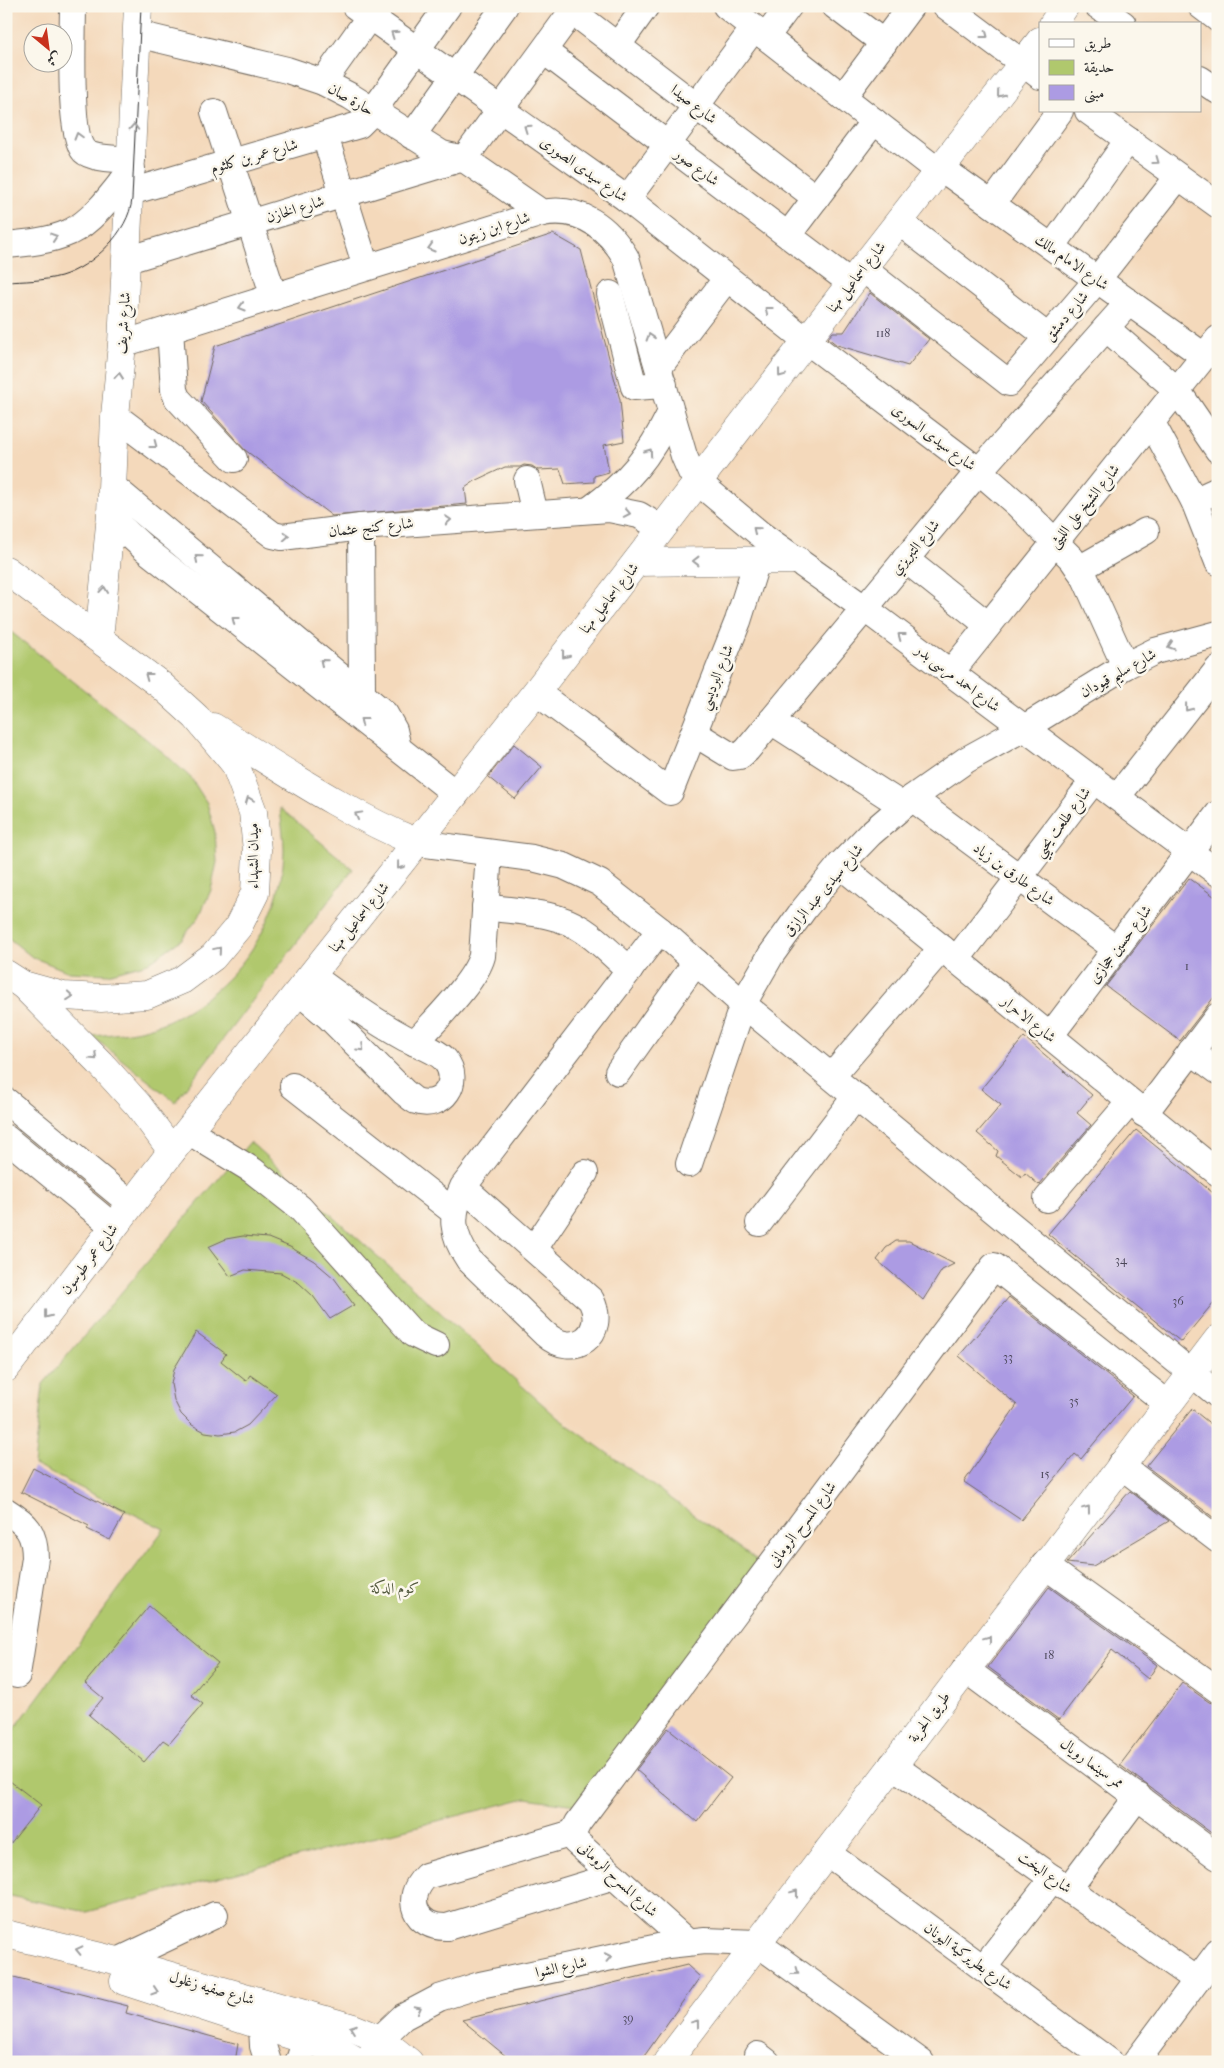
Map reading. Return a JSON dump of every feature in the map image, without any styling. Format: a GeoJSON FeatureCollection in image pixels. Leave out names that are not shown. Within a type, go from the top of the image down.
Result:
{"type":"FeatureCollection","features":[{"type":"Feature","properties":{"kind":"main road","name":"شارع شريف"},"geometry":{"type":"LineString","coordinates":[[99,639],[112,514],[115,416],[127,260],[138,6]]}},
{"type":"Feature","properties":{"kind":"main road"},"geometry":{"type":"LineString","coordinates":[[1054,22],[1066,6]]}},
{"type":"Feature","properties":{"kind":"main road","name":"شارع اسماعيل مهنا"},"geometry":{"type":"LineString","coordinates":[[180,1141],[418,843],[939,170],[1032,70],[1039,45]]}},
{"type":"Feature","properties":{"kind":"main road"},"geometry":{"type":"LineString","coordinates":[[637,562],[797,560]]}},
{"type":"Feature","properties":{"kind":"main road","name":"ميدان الشهداء"},"geometry":{"type":"LineString","coordinates":[[6,570],[162,686],[196,717],[234,764],[253,812],[257,850],[255,892],[238,927],[213,956],[182,980],[147,995],[101,998],[63,996],[14,980]]}},
{"type":"Feature","properties":{"kind":"main road"},"geometry":{"type":"LineString","coordinates":[[196,717],[336,803],[381,828],[418,843]]}},
{"type":"Feature","properties":{"kind":"main road"},"geometry":{"type":"LineString","coordinates":[[14,980],[100,1062],[138,1105],[180,1141]]}},
{"type":"Feature","properties":{"kind":"main road","name":"شارع عمر طوسون"},"geometry":{"type":"LineString","coordinates":[[6,1368],[180,1141]]}},
{"type":"Feature","properties":{"kind":"main road","name":"طريق الحرية"},"geometry":{"type":"LineString","coordinates":[[667,2062],[1120,1465],[1218,1339]]}},
{"type":"Feature","properties":{"kind":"main road","name":"شارع صفيه زغلول"},"geometry":{"type":"LineString","coordinates":[[6,1934],[119,1970],[301,2038],[353,2028],[373,2050],[409,2062]]}},
{"type":"Feature","properties":{"kind":"main road","name":"شارع صفيه زغلول"},"geometry":{"type":"LineString","coordinates":[[6,1953],[119,1970],[262,2026],[337,2050],[359,2062]]}},
{"type":"Feature","properties":{"kind":"street"},"geometry":{"type":"LineString","coordinates":[[6,245],[41,241],[71,232],[89,219],[131,174],[84,151],[78,140],[74,121],[73,6]]}},
{"type":"Feature","properties":{"kind":"street","name":"شارع عمر بن كلثوم"},"geometry":{"type":"LineString","coordinates":[[131,174],[230,163],[359,125],[373,111],[448,6]]}},
{"type":"Feature","properties":{"kind":"street"},"geometry":{"type":"LineString","coordinates":[[412,136],[505,6]]}},
{"type":"Feature","properties":{"kind":"street"},"geometry":{"type":"LineString","coordinates":[[618,45],[646,6]]}},
{"type":"Feature","properties":{"kind":"street","name":"شارع الامام مالك"},"geometry":{"type":"LineString","coordinates":[[726,6],[939,170],[992,204],[1129,302],[1213,350]]}},
{"type":"Feature","properties":{"kind":"street"},"geometry":{"type":"LineString","coordinates":[[586,218],[668,144],[696,106],[760,32],[789,6]]}},
{"type":"Feature","properties":{"kind":"street"},"geometry":{"type":"LineString","coordinates":[[836,6],[884,43]]}},
{"type":"Feature","properties":{"kind":"street"},"geometry":{"type":"LineString","coordinates":[[843,97],[911,6]]}},
{"type":"Feature","properties":{"kind":"street"},"geometry":{"type":"LineString","coordinates":[[946,6],[1032,70]]}},
{"type":"Feature","properties":{"kind":"street"},"geometry":{"type":"LineString","coordinates":[[1098,6],[1119,22]]}},
{"type":"Feature","properties":{"kind":"street"},"geometry":{"type":"LineString","coordinates":[[1201,6],[1218,19]]}},
{"type":"Feature","properties":{"kind":"street"},"geometry":{"type":"LineString","coordinates":[[464,158],[574,9]]}},
{"type":"Feature","properties":{"kind":"street","name":"شارع صيدا"},"geometry":{"type":"LineString","coordinates":[[574,9],[816,198]]}},
{"type":"Feature","properties":{"kind":"street"},"geometry":{"type":"LineString","coordinates":[[322,82],[367,10]]}},
{"type":"Feature","properties":{"kind":"street","name":"شارع سيدى الصورى"},"geometry":{"type":"LineString","coordinates":[[367,10],[416,50],[617,192],[807,341]]}},
{"type":"Feature","properties":{"kind":"street","name":"حارة صان"},"geometry":{"type":"LineString","coordinates":[[137,34],[287,70],[322,82],[445,156],[464,158],[542,213]]}},
{"type":"Feature","properties":{"kind":"street","name":"شارع صور"},"geometry":{"type":"LineString","coordinates":[[544,51],[788,235],[857,275],[1009,383]]}},
{"type":"Feature","properties":{"kind":"street"},"geometry":{"type":"LineString","coordinates":[[1202,79],[1218,91]]}},
{"type":"Feature","properties":{"kind":"street"},"geometry":{"type":"LineString","coordinates":[[214,112],[274,297]]}},
{"type":"Feature","properties":{"kind":"street"},"geometry":{"type":"LineString","coordinates":[[992,204],[1059,112]]}},
{"type":"Feature","properties":{"kind":"street"},"geometry":{"type":"LineString","coordinates":[[1089,112],[1178,177],[1215,198]]}},
{"type":"Feature","properties":{"kind":"street"},"geometry":{"type":"LineString","coordinates":[[788,235],[874,121]]}},
{"type":"Feature","properties":{"kind":"street"},"geometry":{"type":"LineString","coordinates":[[325,136],[366,267]]}},
{"type":"Feature","properties":{"kind":"street"},"geometry":{"type":"LineString","coordinates":[[1052,247],[1128,140]]}},
{"type":"Feature","properties":{"kind":"street","name":"شارع الخازن"},"geometry":{"type":"LineString","coordinates":[[127,260],[464,158]]}},
{"type":"Feature","properties":{"kind":"street","name":"شارع دمشق"},"geometry":{"type":"LineString","coordinates":[[1009,383],[1097,280],[1178,177]]}},
{"type":"Feature","properties":{"kind":"street","name":"شارع ابن زيتون"},"geometry":{"type":"LineString","coordinates":[[122,344],[542,213],[569,212],[586,218],[603,228],[617,242],[626,258],[687,464],[698,482]]}},
{"type":"Feature","properties":{"kind":"street"},"geometry":{"type":"LineString","coordinates":[[899,222],[1048,337]]}},
{"type":"Feature","properties":{"kind":"street"},"geometry":{"type":"LineString","coordinates":[[610,294],[634,387],[662,376],[727,278]]}},
{"type":"Feature","properties":{"kind":"street","name":"شارع التبريزي"},"geometry":{"type":"LineString","coordinates":[[694,733],[733,757],[740,756],[747,750],[979,471],[1129,302]]}},
{"type":"Feature","properties":{"kind":"street"},"geometry":{"type":"LineString","coordinates":[[1106,328],[1177,390],[1218,450]]}},
{"type":"Feature","properties":{"kind":"street"},"geometry":{"type":"LineString","coordinates":[[170,329],[174,390],[177,398],[234,459]]}},
{"type":"Feature","properties":{"kind":"street","name":"شارع سيدى السورى"},"geometry":{"type":"LineString","coordinates":[[807,341],[979,471],[1018,505],[1055,542],[1085,578],[1125,666]]}},
{"type":"Feature","properties":{"kind":"street","name":"شارع الشيخ على الليثى"},"geometry":{"type":"LineString","coordinates":[[951,672],[1177,390],[1213,350]]}},
{"type":"Feature","properties":{"kind":"street"},"geometry":{"type":"LineString","coordinates":[[590,510],[616,491],[638,467],[657,441],[671,412]]}},
{"type":"Feature","properties":{"kind":"street","name":"شارع كنج عثمان"},"geometry":{"type":"LineString","coordinates":[[115,416],[273,536],[282,537],[361,527],[609,509],[639,516],[662,529]]}},
{"type":"Feature","properties":{"kind":"street"},"geometry":{"type":"LineString","coordinates":[[1152,422],[1194,502],[1218,562]]}},
{"type":"Feature","properties":{"kind":"street"},"geometry":{"type":"LineString","coordinates":[[527,480],[535,514]]}},
{"type":"Feature","properties":{"kind":"street","name":"شارع احمد مرسى بدر"},"geometry":{"type":"LineString","coordinates":[[698,482],[760,534],[951,672],[1218,873]]}},
{"type":"Feature","properties":{"kind":"street"},"geometry":{"type":"LineString","coordinates":[[112,486],[384,714],[394,730],[398,748]]}},
{"type":"Feature","properties":{"kind":"street"},"geometry":{"type":"LineString","coordinates":[[1194,502],[1218,490]]}},
{"type":"Feature","properties":{"kind":"street"},"geometry":{"type":"LineString","coordinates":[[112,514],[121,527],[145,549],[456,794]]}},
{"type":"Feature","properties":{"kind":"street"},"geometry":{"type":"LineString","coordinates":[[361,527],[362,694]]}},
{"type":"Feature","properties":{"kind":"street"},"geometry":{"type":"LineString","coordinates":[[1079,569],[1146,531]]}},
{"type":"Feature","properties":{"kind":"street"},"geometry":{"type":"LineString","coordinates":[[905,559],[988,625]]}},
{"type":"Feature","properties":{"kind":"street","name":"شارع البرديسي"},"geometry":{"type":"LineString","coordinates":[[536,692],[670,792],[738,621],[758,561]]}},
{"type":"Feature","properties":{"kind":"street","name":"شارع سليم قيودان"},"geometry":{"type":"LineString","coordinates":[[1024,728],[1125,666],[1155,651],[1218,634]]}},
{"type":"Feature","properties":{"kind":"street"},"geometry":{"type":"LineString","coordinates":[[1117,797],[1218,669]]}},
{"type":"Feature","properties":{"kind":"street","name":"شارع طارق بن زياد"},"geometry":{"type":"LineString","coordinates":[[771,721],[908,802],[1020,877],[1116,949]]}},
{"type":"Feature","properties":{"kind":"street","name":"شارع سيدى عبد الرازق"},"geometry":{"type":"LineString","coordinates":[[689,1164],[743,1004],[771,955],[804,908],[840,865],[870,834],[908,802],[966,760],[1024,728]]}},
{"type":"Feature","properties":{"kind":"street","name":"شارع طلعت يحيي"},"geometry":{"type":"LineString","coordinates":[[832,1076],[1020,877],[1094,780]]}},
{"type":"Feature","properties":{"kind":"street","name":"شارع حسين حجازى"},"geometry":{"type":"LineString","coordinates":[[1050,1036],[1218,814]]}},
{"type":"Feature","properties":{"kind":"street"},"geometry":{"type":"LineString","coordinates":[[418,843],[488,854],[532,858],[564,866],[600,883],[660,930],[743,1004],[1218,1395]]}},
{"type":"Feature","properties":{"kind":"street"},"geometry":{"type":"LineString","coordinates":[[382,1069],[477,970],[482,956],[488,854]]}},
{"type":"Feature","properties":{"kind":"street","name":"شارع الاحرار"},"geometry":{"type":"LineString","coordinates":[[840,865],[1218,1172]]}},
{"type":"Feature","properties":{"kind":"street"},"geometry":{"type":"LineString","coordinates":[[485,908],[546,915],[564,920],[582,929],[630,970]]}},
{"type":"Feature","properties":{"kind":"street"},"geometry":{"type":"LineString","coordinates":[[463,1187],[591,1300],[596,1310],[596,1321],[593,1332],[585,1340],[575,1345],[553,1342],[469,1260],[459,1245],[454,1229],[454,1212],[463,1187],[660,930]]}},
{"type":"Feature","properties":{"kind":"street"},"geometry":{"type":"LineString","coordinates":[[618,1072],[696,962]]}},
{"type":"Feature","properties":{"kind":"street"},"geometry":{"type":"LineString","coordinates":[[306,984],[359,1010],[444,1058],[452,1070],[451,1084],[443,1096],[430,1103],[416,1100],[404,1092],[342,1030],[306,984]]}},
{"type":"Feature","properties":{"kind":"street"},"geometry":{"type":"LineString","coordinates":[[342,1030],[359,1010]]}},
{"type":"Feature","properties":{"kind":"street"},"geometry":{"type":"LineString","coordinates":[[1047,1199],[1191,1051],[1218,1016]]}},
{"type":"Feature","properties":{"kind":"street"},"geometry":{"type":"LineString","coordinates":[[1191,1051],[1218,1071]]}},
{"type":"Feature","properties":{"kind":"street"},"geometry":{"type":"LineString","coordinates":[[293,1086],[454,1212]]}},
{"type":"Feature","properties":{"kind":"street"},"geometry":{"type":"LineString","coordinates":[[759,1223],[856,1096]]}},
{"type":"Feature","properties":{"kind":"street"},"geometry":{"type":"LineString","coordinates":[[6,1101],[131,1204]]}},
{"type":"Feature","properties":{"kind":"street"},"geometry":{"type":"LineString","coordinates":[[6,1138],[114,1227]]}},
{"type":"Feature","properties":{"kind":"street"},"geometry":{"type":"LineString","coordinates":[[180,1141],[273,1186],[300,1208],[413,1334],[436,1345]]}},
{"type":"Feature","properties":{"kind":"street"},"geometry":{"type":"LineString","coordinates":[[534,1249],[585,1173]]}},
{"type":"Feature","properties":{"kind":"street","name":"شارع المسرح الرومانى"},"geometry":{"type":"LineString","coordinates":[[686,1942],[575,1841],[573,1833],[578,1823],[994,1266],[1168,1404]]}},
{"type":"Feature","properties":{"kind":"street"},"geometry":{"type":"LineString","coordinates":[[1120,1465],[1218,1540]]}},
{"type":"Feature","properties":{"kind":"street"},"geometry":{"type":"LineString","coordinates":[[6,1511],[19,1519],[29,1530],[35,1543],[35,1558],[17,1675]]}},
{"type":"Feature","properties":{"kind":"street"},"geometry":{"type":"LineString","coordinates":[[1044,1565],[1218,1690]]}},
{"type":"Feature","properties":{"kind":"street","name":"ممر سينما رويال"},"geometry":{"type":"LineString","coordinates":[[965,1669],[1218,1857]]}},
{"type":"Feature","properties":{"kind":"street","name":"شارع البخت"},"geometry":{"type":"LineString","coordinates":[[892,1765],[1196,1980]]}},
{"type":"Feature","properties":{"kind":"street"},"geometry":{"type":"LineString","coordinates":[[984,1967],[1138,1796]]}},
{"type":"Feature","properties":{"kind":"street"},"geometry":{"type":"LineString","coordinates":[[573,1833],[426,1876],[416,1890],[414,1897],[418,1914],[430,1925],[448,1927],[614,1876]]}},
{"type":"Feature","properties":{"kind":"street","name":"شارع بطريركية اليونان"},"geometry":{"type":"LineString","coordinates":[[826,1852],[1110,2062]]}},
{"type":"Feature","properties":{"kind":"street"},"geometry":{"type":"LineString","coordinates":[[119,1970],[214,1915]]}},
{"type":"Feature","properties":{"kind":"street","name":"شارع الشوا"},"geometry":{"type":"LineString","coordinates":[[373,2050],[403,2016],[439,1998],[480,1985],[686,1942],[724,1940],[757,1943]]}},
{"type":"Feature","properties":{"kind":"street"},"geometry":{"type":"LineString","coordinates":[[757,1943],[921,2062]]}},
{"type":"Feature","properties":{"kind":"street"},"geometry":{"type":"LineString","coordinates":[[1136,2062],[1218,1952]]}},
{"type":"Feature","properties":{"kind":"street"},"geometry":{"type":"LineString","coordinates":[[262,2026],[263,2046],[268,2062]]}},
{"type":"Feature","properties":{"kind":"green space"},"geometry":{"type":"Polygon","coordinates":[[[6,628],[165,754],[191,778],[207,803],[215,832],[217,862],[211,890],[199,917],[181,940],[148,963],[108,974],[69,972],[32,957],[6,936],[6,628]]]}},
{"type":"Feature","properties":{"kind":"green space"},"geometry":{"type":"Polygon","coordinates":[[[280,808],[353,869],[175,1102],[92,1036],[137,1031],[163,1023],[188,1010],[211,994],[249,954],[263,930],[274,905],[281,878],[284,840],[280,808]]]}},
{"type":"Feature","properties":{"kind":"green space","name":"كوم الدكة"},"geometry":{"type":"Polygon","coordinates":[[[250,1142],[558,1418],[760,1562],[583,1806],[526,1798],[87,1912],[6,1895],[6,1740],[164,1529],[34,1465],[43,1384],[250,1142]]]}},
{"type":"Feature","properties":{"kind":"building"},"geometry":{"type":"Polygon","coordinates":[[[553,234],[581,250],[620,400],[624,441],[604,445],[609,472],[594,476],[594,482],[565,484],[560,469],[538,470],[532,466],[524,465],[520,467],[505,467],[475,481],[465,488],[467,504],[332,516],[245,450],[201,401],[215,346],[553,234]]]}},
{"type":"Feature","properties":{"kind":"building"},"geometry":{"type":"Polygon","coordinates":[[[870,293],[929,339],[908,366],[837,345],[828,338],[833,332],[844,332],[870,293]]]}},
{"type":"Feature","properties":{"kind":"building"},"geometry":{"type":"Polygon","coordinates":[[[514,744],[542,767],[515,799],[488,777],[514,744]]]}},
{"type":"Feature","properties":{"kind":"building"},"geometry":{"type":"Polygon","coordinates":[[[1189,878],[1218,899],[1218,992],[1180,1041],[1106,986],[1189,878]]]}},
{"type":"Feature","properties":{"kind":"building"},"geometry":{"type":"Polygon","coordinates":[[[1024,1037],[1092,1095],[1077,1113],[1091,1125],[1039,1185],[1025,1173],[1022,1177],[996,1156],[998,1151],[977,1133],[1001,1105],[981,1089],[1024,1037]]]}},
{"type":"Feature","properties":{"kind":"building"},"geometry":{"type":"Polygon","coordinates":[[[1136,1130],[1218,1197],[1218,1297],[1181,1342],[1048,1234],[1136,1130]]]}},
{"type":"Feature","properties":{"kind":"building"},"geometry":{"type":"Polygon","coordinates":[[[243,1236],[268,1238],[290,1247],[314,1261],[334,1278],[354,1305],[330,1319],[313,1296],[299,1283],[281,1273],[245,1270],[230,1276],[208,1247],[226,1239],[243,1236]]]}},
{"type":"Feature","properties":{"kind":"building"},"geometry":{"type":"Polygon","coordinates":[[[896,1241],[909,1241],[954,1264],[942,1270],[923,1300],[877,1260],[886,1248],[896,1241]]]}},
{"type":"Feature","properties":{"kind":"building"},"geometry":{"type":"Polygon","coordinates":[[[1009,1297],[1133,1396],[1081,1459],[1075,1454],[1021,1520],[964,1482],[1017,1405],[959,1356],[1009,1297]]]}},
{"type":"Feature","properties":{"kind":"building"},"geometry":{"type":"Polygon","coordinates":[[[196,1332],[226,1354],[221,1361],[246,1381],[250,1375],[277,1394],[248,1425],[235,1432],[220,1434],[205,1432],[192,1425],[181,1414],[174,1400],[171,1384],[174,1369],[196,1332]]]}},
{"type":"Feature","properties":{"kind":"building"},"geometry":{"type":"Polygon","coordinates":[[[1192,1409],[1218,1430],[1218,1521],[1146,1466],[1192,1409]]]}},
{"type":"Feature","properties":{"kind":"building"},"geometry":{"type":"Polygon","coordinates":[[[33,1468],[124,1515],[110,1540],[87,1529],[89,1526],[21,1492],[33,1468]]]}},
{"type":"Feature","properties":{"kind":"building"},"geometry":{"type":"Polygon","coordinates":[[[1130,1491],[1169,1521],[1093,1566],[1067,1563],[1130,1491]]]}},
{"type":"Feature","properties":{"kind":"building"},"geometry":{"type":"Polygon","coordinates":[[[1049,1587],[1157,1665],[1148,1679],[1112,1650],[1059,1720],[988,1667],[1049,1587]]]}},
{"type":"Feature","properties":{"kind":"building"},"geometry":{"type":"Polygon","coordinates":[[[149,1606],[218,1663],[191,1695],[203,1704],[169,1744],[163,1740],[144,1762],[89,1715],[103,1698],[85,1683],[149,1606]]]}},
{"type":"Feature","properties":{"kind":"building"},"geometry":{"type":"Polygon","coordinates":[[[1182,1683],[1209,1702],[1218,1705],[1218,1838],[1120,1765],[1182,1683]]]}},
{"type":"Feature","properties":{"kind":"building"},"geometry":{"type":"Polygon","coordinates":[[[668,1728],[731,1778],[697,1822],[636,1770],[668,1728]]]}},
{"type":"Feature","properties":{"kind":"building"},"geometry":{"type":"Polygon","coordinates":[[[6,1778],[41,1805],[6,1849],[6,1778]]]}},
{"type":"Feature","properties":{"kind":"building"},"geometry":{"type":"Polygon","coordinates":[[[687,1965],[700,1977],[640,2062],[513,2062],[462,2020],[687,1965]]]}},
{"type":"Feature","properties":{"kind":"building"},"geometry":{"type":"Polygon","coordinates":[[[6,1975],[128,2006],[126,2013],[238,2044],[235,2062],[6,2062],[6,1975]]]}},
{"type":"Feature","properties":{"kind":"tram line"},"geometry":{"type":"LineString","coordinates":[[6,282],[47,279],[73,271],[85,265],[107,246],[124,224],[132,199],[141,6]]}}]}
